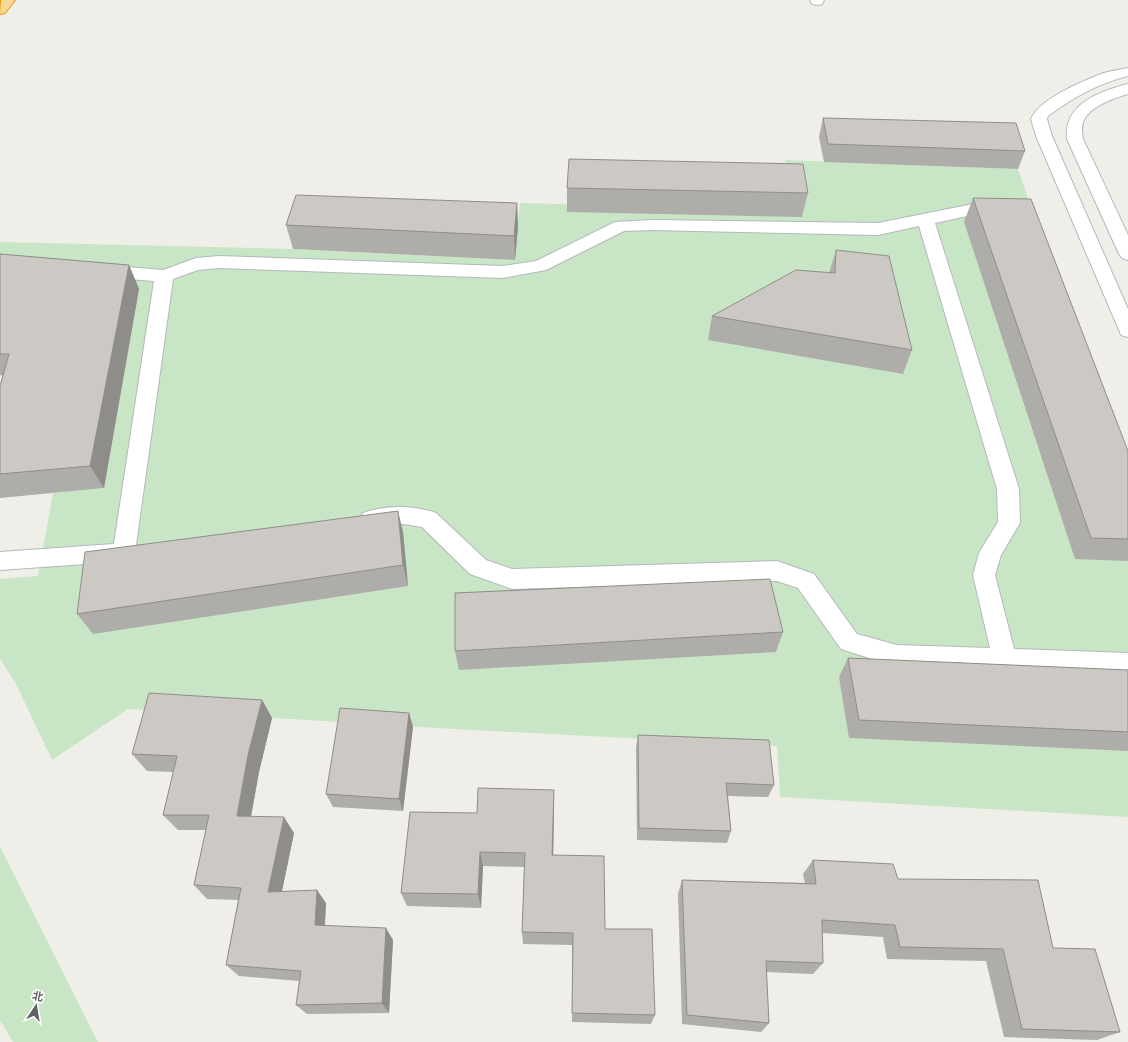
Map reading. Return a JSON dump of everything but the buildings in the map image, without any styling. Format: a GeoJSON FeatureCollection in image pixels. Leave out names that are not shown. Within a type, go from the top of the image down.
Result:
{"type":"FeatureCollection","features":[{"type":"Feature","properties":{"kind":"highway"},"geometry":{"type":"LineString","coordinates":[[0,10],[8,0]]}},
{"type":"Feature","properties":{"kind":"street"},"geometry":{"type":"LineString","coordinates":[[1128,72],[1107,77],[1062,99],[1041,114],[1039,119],[1044,136],[1128,330]]}},
{"type":"Feature","properties":{"kind":"street"},"geometry":{"type":"LineString","coordinates":[[1128,89],[1091,104],[1078,117],[1074,128],[1075,139],[1128,254]]}},
{"type":"Feature","properties":{"kind":"street"},"geometry":{"type":"LineString","coordinates":[[86,270],[164,276],[196,264],[219,262],[503,272],[540,266],[621,226],[652,225],[878,229],[1016,201]]}},
{"type":"Feature","properties":{"kind":"street"},"geometry":{"type":"LineString","coordinates":[[925,219],[1008,489],[1009,523],[990,553],[984,575],[1005,660]]}},
{"type":"Feature","properties":{"kind":"street"},"geometry":{"type":"LineString","coordinates":[[124,552],[164,276]]}},
{"type":"Feature","properties":{"kind":"street"},"geometry":{"type":"LineString","coordinates":[[349,522],[403,515],[428,520],[478,567],[512,579],[777,571],[806,581],[850,642],[897,656],[1128,664]]}},
{"type":"Feature","properties":{"kind":"street"},"geometry":{"type":"LineString","coordinates":[[0,561],[148,549]]}},
{"type":"Feature","properties":{"kind":"green space"},"geometry":{"type":"Polygon","coordinates":[[[785,160],[1018,169],[1037,224],[1128,561],[1128,817],[780,797],[777,746],[454,729],[128,709],[52,760],[15,682],[0,659],[0,579],[38,576],[53,493],[104,488],[139,289],[0,277],[0,242],[293,249],[514,260],[520,203],[791,210],[785,160]]]}},
{"type":"Feature","properties":{"kind":"green space"},"geometry":{"type":"Polygon","coordinates":[[[0,847],[98,1042],[13,1042],[0,1020],[0,847]]]}}]}
